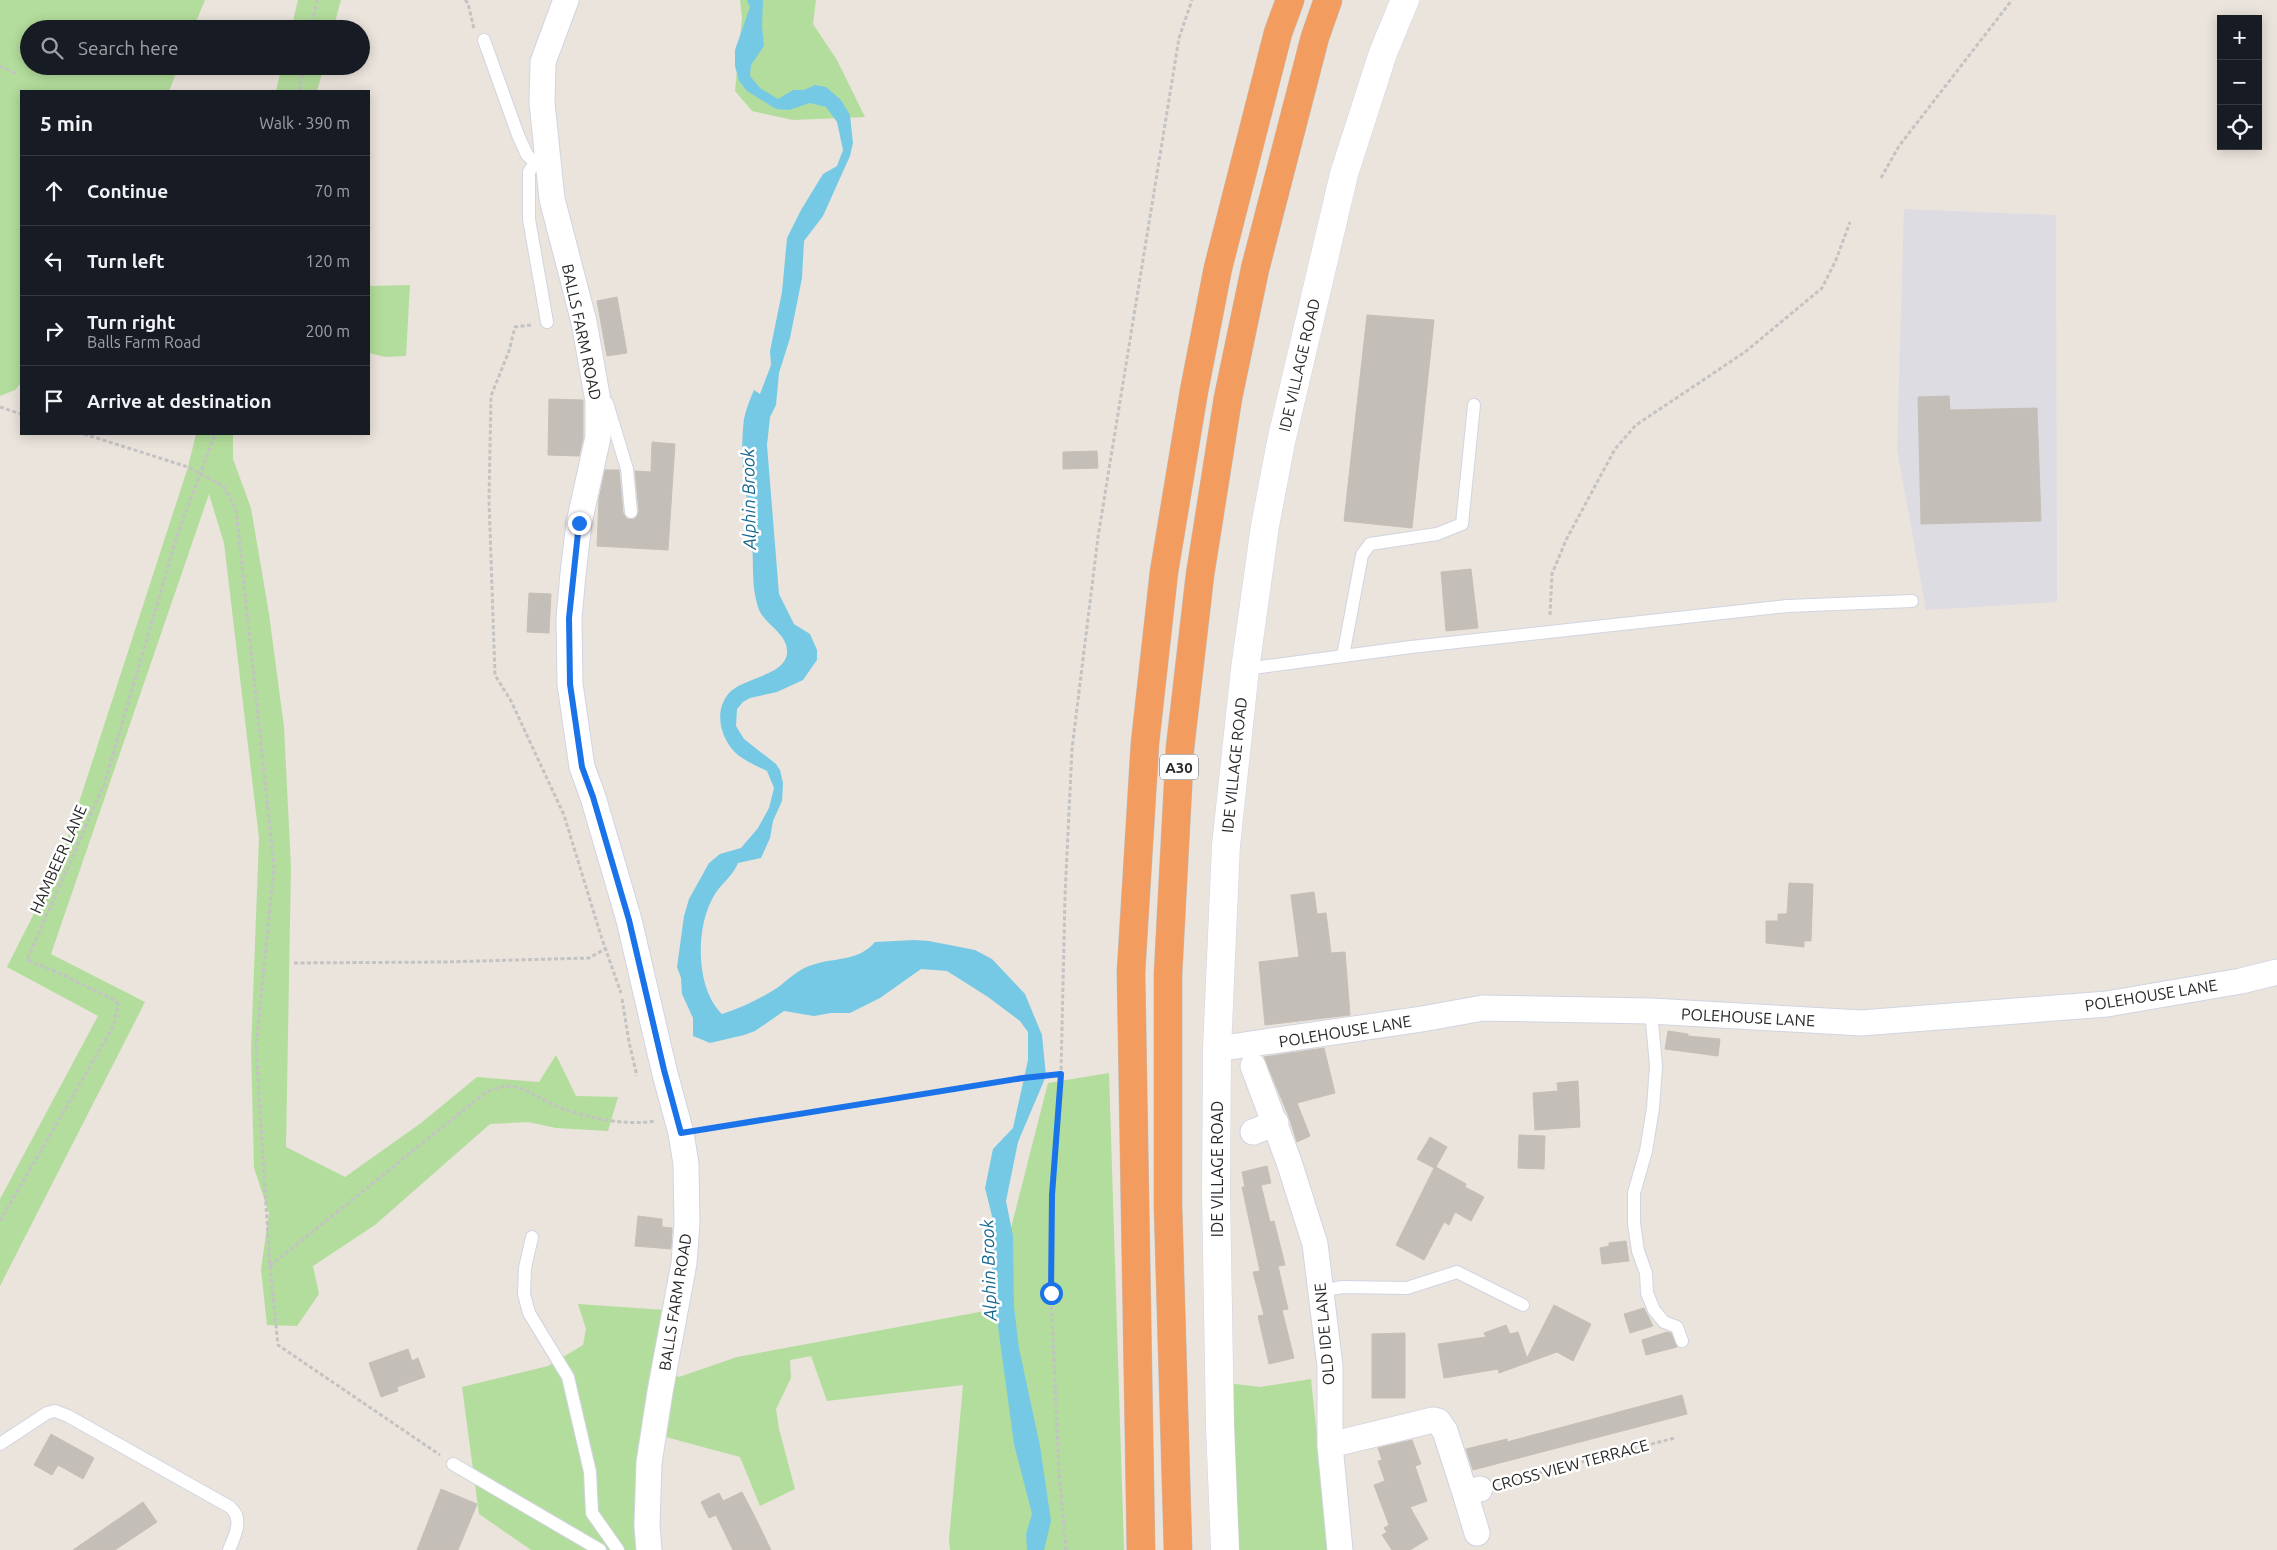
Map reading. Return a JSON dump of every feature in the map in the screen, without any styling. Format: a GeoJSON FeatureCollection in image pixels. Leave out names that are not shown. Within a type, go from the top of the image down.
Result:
{"type":"FeatureCollection","features":[{"type":"Feature","properties":{"kind":"highway","name":"A30"},"geometry":{"type":"LineString","coordinates":[[1141,1550],[1131,972],[1145,743],[1164,572],[1194,391],[1218,268],[1278,33],[1290,0]]}},
{"type":"Feature","properties":{"kind":"highway","name":"A30"},"geometry":{"type":"LineString","coordinates":[[1178,1550],[1168,1206],[1168,974],[1180,748],[1200,575],[1228,398],[1257,260],[1315,37],[1328,0]]}},
{"type":"Feature","properties":{"kind":"street","name":"BALLS FARM ROAD"},"geometry":{"type":"LineString","coordinates":[[566,0],[543,62],[542,163],[584,322],[598,400],[598,437],[579,523],[569,618],[570,684],[582,767],[593,797],[629,920],[679,1126],[686,1164],[687,1224],[684,1263],[649,1463],[647,1526],[649,1550]]}},
{"type":"Feature","properties":{"kind":"street","name":"IDE VILLAGE ROAD"},"geometry":{"type":"LineString","coordinates":[[1225,1550],[1220,1426],[1216,1193],[1217,1049],[1226,845],[1245,669],[1265,526],[1281,442],[1344,174],[1383,53],[1405,0]]}},
{"type":"Feature","properties":{"kind":"street","name":"POLEHOUSE LANE"},"geometry":{"type":"LineString","coordinates":[[1217,1049],[1422,1019],[1483,1008],[1651,1011],[1861,1023],[2090,1006],[2241,981],[2277,972]]}},
{"type":"Feature","properties":{"kind":"street","name":"OLD IDE LANE"},"geometry":{"type":"LineString","coordinates":[[1253,1066],[1276,1123],[1314,1244],[1330,1366],[1330,1445],[1340,1550]]}},
{"type":"Feature","properties":{"kind":"street"},"geometry":{"type":"LineString","coordinates":[[1253,1132],[1276,1123]]}},
{"type":"Feature","properties":{"kind":"street"},"geometry":{"type":"LineString","coordinates":[[1330,1445],[1433,1420],[1438,1421],[1445,1431],[1472,1491],[1477,1533]]}},
{"type":"Feature","properties":{"kind":"lane"},"geometry":{"type":"LineString","coordinates":[[484,40],[527,155],[542,163],[530,172],[529,219],[547,322]]}},
{"type":"Feature","properties":{"kind":"lane"},"geometry":{"type":"LineString","coordinates":[[595,390],[607,402],[627,470],[631,512]]}},
{"type":"Feature","properties":{"kind":"lane"},"geometry":{"type":"LineString","coordinates":[[1342,656],[1362,555],[1370,544],[1437,534],[1462,524],[1474,405]]}},
{"type":"Feature","properties":{"kind":"lane"},"geometry":{"type":"LineString","coordinates":[[1245,669],[1411,647],[1787,606],[1912,601]]}},
{"type":"Feature","properties":{"kind":"lane"},"geometry":{"type":"LineString","coordinates":[[1651,1011],[1656,1059],[1653,1108],[1646,1151],[1634,1193],[1634,1223],[1638,1250],[1646,1273],[1647,1293],[1654,1310],[1664,1322],[1677,1327],[1682,1341]]}},
{"type":"Feature","properties":{"kind":"lane"},"geometry":{"type":"LineString","coordinates":[[532,1238],[525,1268],[524,1294],[529,1313],[568,1377],[590,1472],[592,1513],[618,1550]]}},
{"type":"Feature","properties":{"kind":"lane"},"geometry":{"type":"LineString","coordinates":[[1321,1290],[1342,1287],[1407,1288],[1457,1272],[1523,1305]]}},
{"type":"Feature","properties":{"kind":"lane"},"geometry":{"type":"LineString","coordinates":[[0,1444],[47,1413],[55,1411],[68,1416],[230,1507],[236,1512],[239,1522],[230,1550]]}},
{"type":"Feature","properties":{"kind":"lane"},"geometry":{"type":"LineString","coordinates":[[453,1464],[600,1550]]}},
{"type":"Feature","properties":{"kind":"path"},"geometry":{"type":"LineString","coordinates":[[313,20],[317,0]]}},
{"type":"Feature","properties":{"kind":"path"},"geometry":{"type":"LineString","coordinates":[[465,0],[468,3],[475,34],[484,40]]}},
{"type":"Feature","properties":{"kind":"path"},"geometry":{"type":"LineString","coordinates":[[1066,1550],[1059,1472],[1051,1293],[1052,1195],[1061,1074],[1064,896],[1071,769],[1098,537],[1179,38],[1192,0]]}},
{"type":"Feature","properties":{"kind":"path"},"geometry":{"type":"LineString","coordinates":[[1880,178],[1905,138],[2012,0]]}},
{"type":"Feature","properties":{"kind":"path"},"geometry":{"type":"LineString","coordinates":[[0,66],[17,74]]}},
{"type":"Feature","properties":{"kind":"path"},"geometry":{"type":"LineString","coordinates":[[299,90],[302,75]]}},
{"type":"Feature","properties":{"kind":"path"},"geometry":{"type":"LineString","coordinates":[[1550,632],[1552,574],[1566,540],[1615,449],[1636,424],[1746,352],[1822,288],[1836,260],[1850,222]]}},
{"type":"Feature","properties":{"kind":"path"},"geometry":{"type":"LineString","coordinates":[[547,322],[515,328],[509,351],[492,396],[489,500],[495,675],[511,701],[564,815],[622,997],[629,1042],[637,1076]]}},
{"type":"Feature","properties":{"kind":"path"},"geometry":{"type":"LineString","coordinates":[[0,408],[20,414]]}},
{"type":"Feature","properties":{"kind":"path"},"geometry":{"type":"LineString","coordinates":[[87,435],[188,467],[223,486],[236,509],[274,866],[256,1047],[270,1267],[278,1345],[453,1464]]}},
{"type":"Feature","properties":{"kind":"path","name":"HAMBEER LANE"},"geometry":{"type":"LineString","coordinates":[[0,1221],[114,1025],[118,1004],[112,999],[57,972],[27,960],[104,785],[177,536],[215,435]]}},
{"type":"Feature","properties":{"kind":"path"},"geometry":{"type":"LineString","coordinates":[[294,963],[442,962],[589,958],[606,949]]}},
{"type":"Feature","properties":{"kind":"path"},"geometry":{"type":"LineString","coordinates":[[270,1267],[486,1092],[507,1086],[522,1089],[559,1108],[606,1120],[679,1126],[1048,1074],[1061,1074]]}},
{"type":"Feature","properties":{"kind":"path","name":"CROSS VIEW TERRACE"},"geometry":{"type":"LineString","coordinates":[[1472,1491],[1675,1438]]}},
{"type":"Feature","properties":{"kind":"shaded area"},"geometry":{"type":"Polygon","coordinates":[[[1904,209],[2056,215],[2057,602],[1926,610],[1897,449],[1904,209]]]}},
{"type":"Feature","properties":{"kind":"green space"},"geometry":{"type":"Polygon","coordinates":[[[0,0],[205,0],[197,20],[20,20],[20,75],[175,75],[169,90],[20,90],[20,384],[15,390],[0,396],[0,0]]]}},
{"type":"Feature","properties":{"kind":"green space"},"geometry":{"type":"Polygon","coordinates":[[[298,0],[341,0],[335,20],[293,20],[298,0]]]}},
{"type":"Feature","properties":{"kind":"green space"},"geometry":{"type":"Polygon","coordinates":[[[740,0],[816,0],[813,24],[837,60],[865,117],[793,120],[752,111],[735,91],[742,18],[740,0]]]}},
{"type":"Feature","properties":{"kind":"green space"},"geometry":{"type":"Polygon","coordinates":[[[280,75],[321,75],[317,90],[276,90],[280,75]]]}},
{"type":"Feature","properties":{"kind":"green space"},"geometry":{"type":"Polygon","coordinates":[[[410,285],[406,356],[385,357],[370,353],[370,286],[410,285]]]}},
{"type":"Feature","properties":{"kind":"green space"},"geometry":{"type":"Polygon","coordinates":[[[196,435],[233,435],[233,459],[251,508],[269,614],[284,727],[291,867],[286,1147],[345,1177],[421,1123],[477,1077],[539,1082],[556,1055],[576,1096],[618,1097],[608,1131],[556,1128],[528,1122],[490,1124],[375,1225],[313,1266],[319,1294],[297,1326],[267,1325],[261,1269],[269,1213],[254,1168],[251,1049],[259,838],[224,543],[209,494],[51,954],[145,1002],[0,1286],[0,1199],[98,1016],[7,967],[59,864],[188,467],[196,435]]]}},
{"type":"Feature","properties":{"kind":"green space"},"geometry":{"type":"Polygon","coordinates":[[[1109,1073],[1124,1550],[950,1550],[949,1540],[963,1385],[827,1401],[811,1356],[790,1360],[791,1378],[776,1409],[779,1429],[795,1489],[760,1506],[740,1457],[662,1436],[639,1550],[531,1550],[479,1514],[462,1387],[548,1366],[583,1345],[586,1329],[578,1304],[665,1310],[657,1363],[679,1377],[737,1357],[990,1310],[1048,1083],[1109,1073]]]}},
{"type":"Feature","properties":{"kind":"green space"},"geometry":{"type":"Polygon","coordinates":[[[1311,1379],[1329,1550],[1234,1550],[1227,1383],[1260,1387],[1311,1379]]]}},
{"type":"Feature","properties":{"kind":"water","name":"Alphin Brook"},"geometry":{"type":"Polygon","coordinates":[[[747,0],[763,0],[762,26],[764,46],[751,65],[750,76],[760,88],[778,99],[793,90],[804,90],[815,85],[826,87],[841,100],[850,115],[853,143],[850,156],[823,216],[804,241],[802,278],[790,338],[779,373],[776,405],[770,417],[767,445],[779,594],[794,624],[810,634],[817,650],[817,660],[803,680],[777,692],[750,698],[737,709],[736,726],[744,739],[776,764],[780,770],[783,783],[782,801],[773,821],[770,838],[761,858],[738,863],[715,894],[708,907],[701,939],[703,973],[713,1003],[722,1014],[764,996],[807,967],[854,956],[875,942],[914,940],[975,950],[992,959],[1025,994],[1042,1035],[1046,1076],[1018,1142],[1006,1201],[1013,1236],[1014,1307],[1019,1348],[1040,1446],[1051,1521],[1044,1550],[1027,1550],[1026,1534],[1032,1514],[1014,1444],[997,1319],[990,1309],[993,1302],[991,1235],[993,1220],[985,1188],[993,1149],[1013,1128],[1028,1060],[1028,1032],[1020,1021],[988,997],[947,971],[921,969],[880,998],[850,1013],[831,1013],[814,1016],[784,1011],[755,1031],[710,1043],[693,1036],[693,1018],[682,994],[681,978],[677,967],[684,916],[689,899],[709,863],[720,854],[741,848],[758,828],[769,808],[774,788],[767,771],[735,753],[724,736],[720,721],[722,706],[729,693],[744,683],[773,671],[786,659],[787,650],[783,638],[764,618],[756,599],[752,542],[749,532],[751,509],[746,495],[743,467],[742,438],[744,419],[754,390],[760,394],[771,365],[770,351],[782,292],[787,238],[801,210],[823,174],[837,166],[843,150],[837,122],[826,107],[810,103],[789,110],[776,109],[747,91],[739,81],[735,66],[735,50],[750,7],[747,0]]]}},
{"type":"Feature","properties":{"kind":"building"},"geometry":{"type":"Polygon","coordinates":[[[617,297],[627,353],[607,356],[597,301],[617,297]]]}},
{"type":"Feature","properties":{"kind":"building"},"geometry":{"type":"Polygon","coordinates":[[[1367,315],[1434,320],[1412,528],[1344,521],[1367,315]]]}},
{"type":"Feature","properties":{"kind":"building"},"geometry":{"type":"Polygon","coordinates":[[[1949,396],[1950,410],[2037,408],[2041,521],[1921,524],[1918,397],[1949,396]]]}},
{"type":"Feature","properties":{"kind":"building"},"geometry":{"type":"Polygon","coordinates":[[[549,399],[583,400],[583,438],[579,456],[548,455],[549,399]]]}},
{"type":"Feature","properties":{"kind":"building"},"geometry":{"type":"Polygon","coordinates":[[[652,442],[675,444],[668,550],[597,546],[599,499],[605,470],[619,470],[623,513],[627,519],[635,519],[639,511],[635,471],[651,472],[652,442]]]}},
{"type":"Feature","properties":{"kind":"building"},"geometry":{"type":"Polygon","coordinates":[[[1097,451],[1098,468],[1063,469],[1063,452],[1097,451]]]}},
{"type":"Feature","properties":{"kind":"building"},"geometry":{"type":"Polygon","coordinates":[[[1471,569],[1478,628],[1446,631],[1441,572],[1471,569]]]}},
{"type":"Feature","properties":{"kind":"building"},"geometry":{"type":"Polygon","coordinates":[[[529,593],[551,594],[549,633],[527,632],[529,593]]]}},
{"type":"Feature","properties":{"kind":"building"},"geometry":{"type":"Polygon","coordinates":[[[1789,883],[1813,884],[1811,941],[1804,941],[1804,947],[1766,943],[1766,921],[1778,921],[1778,914],[1787,914],[1789,883]]]}},
{"type":"Feature","properties":{"kind":"building"},"geometry":{"type":"Polygon","coordinates":[[[1314,892],[1317,914],[1326,913],[1331,953],[1345,952],[1350,1015],[1265,1025],[1259,962],[1299,957],[1291,895],[1314,892]]]}},
{"type":"Feature","properties":{"kind":"building"},"geometry":{"type":"Polygon","coordinates":[[[1668,1031],[1688,1034],[1688,1036],[1720,1039],[1718,1056],[1665,1049],[1668,1031]]]}},
{"type":"Feature","properties":{"kind":"building"},"geometry":{"type":"Polygon","coordinates":[[[1324,1048],[1335,1093],[1297,1103],[1310,1136],[1297,1142],[1289,1117],[1264,1057],[1324,1048]]]}},
{"type":"Feature","properties":{"kind":"building"},"geometry":{"type":"Polygon","coordinates":[[[1578,1081],[1580,1127],[1535,1130],[1533,1093],[1558,1091],[1557,1083],[1578,1081]]]}},
{"type":"Feature","properties":{"kind":"building"},"geometry":{"type":"Polygon","coordinates":[[[1519,1135],[1545,1136],[1544,1169],[1518,1168],[1519,1135]]]}},
{"type":"Feature","properties":{"kind":"building"},"geometry":{"type":"Polygon","coordinates":[[[1430,1137],[1447,1147],[1436,1167],[1466,1184],[1465,1187],[1484,1197],[1471,1221],[1455,1212],[1449,1225],[1444,1222],[1424,1260],[1396,1245],[1434,1168],[1417,1159],[1430,1137]]]}},
{"type":"Feature","properties":{"kind":"building"},"geometry":{"type":"Polygon","coordinates":[[[1267,1166],[1271,1183],[1261,1185],[1270,1222],[1274,1221],[1285,1265],[1278,1266],[1288,1309],[1282,1310],[1294,1358],[1269,1364],[1258,1316],[1264,1315],[1253,1272],[1260,1271],[1242,1187],[1245,1187],[1242,1172],[1267,1166]]]}},
{"type":"Feature","properties":{"kind":"building"},"geometry":{"type":"Polygon","coordinates":[[[638,1216],[662,1219],[662,1227],[672,1228],[671,1249],[635,1246],[638,1216]]]}},
{"type":"Feature","properties":{"kind":"building"},"geometry":{"type":"Polygon","coordinates":[[[1626,1241],[1629,1261],[1602,1264],[1600,1248],[1609,1246],[1609,1243],[1626,1241]]]}},
{"type":"Feature","properties":{"kind":"building"},"geometry":{"type":"Polygon","coordinates":[[[1554,1305],[1591,1324],[1573,1361],[1557,1352],[1499,1373],[1498,1369],[1444,1378],[1438,1344],[1486,1337],[1484,1333],[1506,1325],[1510,1334],[1518,1332],[1527,1358],[1554,1305]]]}},
{"type":"Feature","properties":{"kind":"building"},"geometry":{"type":"Polygon","coordinates":[[[1644,1308],[1653,1326],[1630,1333],[1624,1314],[1644,1308]]]}},
{"type":"Feature","properties":{"kind":"building"},"geometry":{"type":"Polygon","coordinates":[[[1667,1332],[1671,1333],[1677,1347],[1646,1355],[1642,1340],[1667,1332]]]}},
{"type":"Feature","properties":{"kind":"building"},"geometry":{"type":"Polygon","coordinates":[[[1405,1333],[1405,1398],[1372,1398],[1372,1334],[1405,1333]]]}},
{"type":"Feature","properties":{"kind":"building"},"geometry":{"type":"Polygon","coordinates":[[[408,1349],[412,1361],[418,1358],[425,1377],[397,1387],[398,1391],[381,1397],[369,1363],[408,1349]]]}},
{"type":"Feature","properties":{"kind":"building"},"geometry":{"type":"Polygon","coordinates":[[[1682,1395],[1687,1414],[1473,1470],[1466,1449],[1507,1439],[1507,1442],[1682,1395]]]}},
{"type":"Feature","properties":{"kind":"building"},"geometry":{"type":"Polygon","coordinates":[[[51,1434],[94,1458],[83,1479],[58,1465],[52,1475],[34,1465],[51,1434]]]}},
{"type":"Feature","properties":{"kind":"building"},"geometry":{"type":"Polygon","coordinates":[[[1412,1440],[1421,1464],[1415,1466],[1427,1501],[1410,1507],[1428,1539],[1410,1550],[1392,1550],[1382,1535],[1387,1532],[1384,1528],[1389,1525],[1374,1485],[1385,1481],[1378,1461],[1382,1460],[1378,1448],[1412,1440]]]}},
{"type":"Feature","properties":{"kind":"building"},"geometry":{"type":"Polygon","coordinates":[[[441,1489],[477,1504],[458,1550],[417,1550],[441,1489]]]}},
{"type":"Feature","properties":{"kind":"building"},"geometry":{"type":"Polygon","coordinates":[[[742,1492],[771,1550],[733,1550],[716,1515],[709,1518],[701,1502],[719,1493],[723,1501],[742,1492]]]}},
{"type":"Feature","properties":{"kind":"building"},"geometry":{"type":"Polygon","coordinates":[[[143,1502],[157,1522],[115,1550],[73,1550],[143,1502]]]}},
{"type":"Feature","properties":{"kind":"route"},"geometry":{"type":"LineString","coordinates":[[579,523],[572,574],[569,618],[570,684],[575,729],[582,767],[593,797],[629,920],[664,1070],[681,1133],[1048,1074],[1061,1074],[1052,1195],[1051,1293]]}}]}
